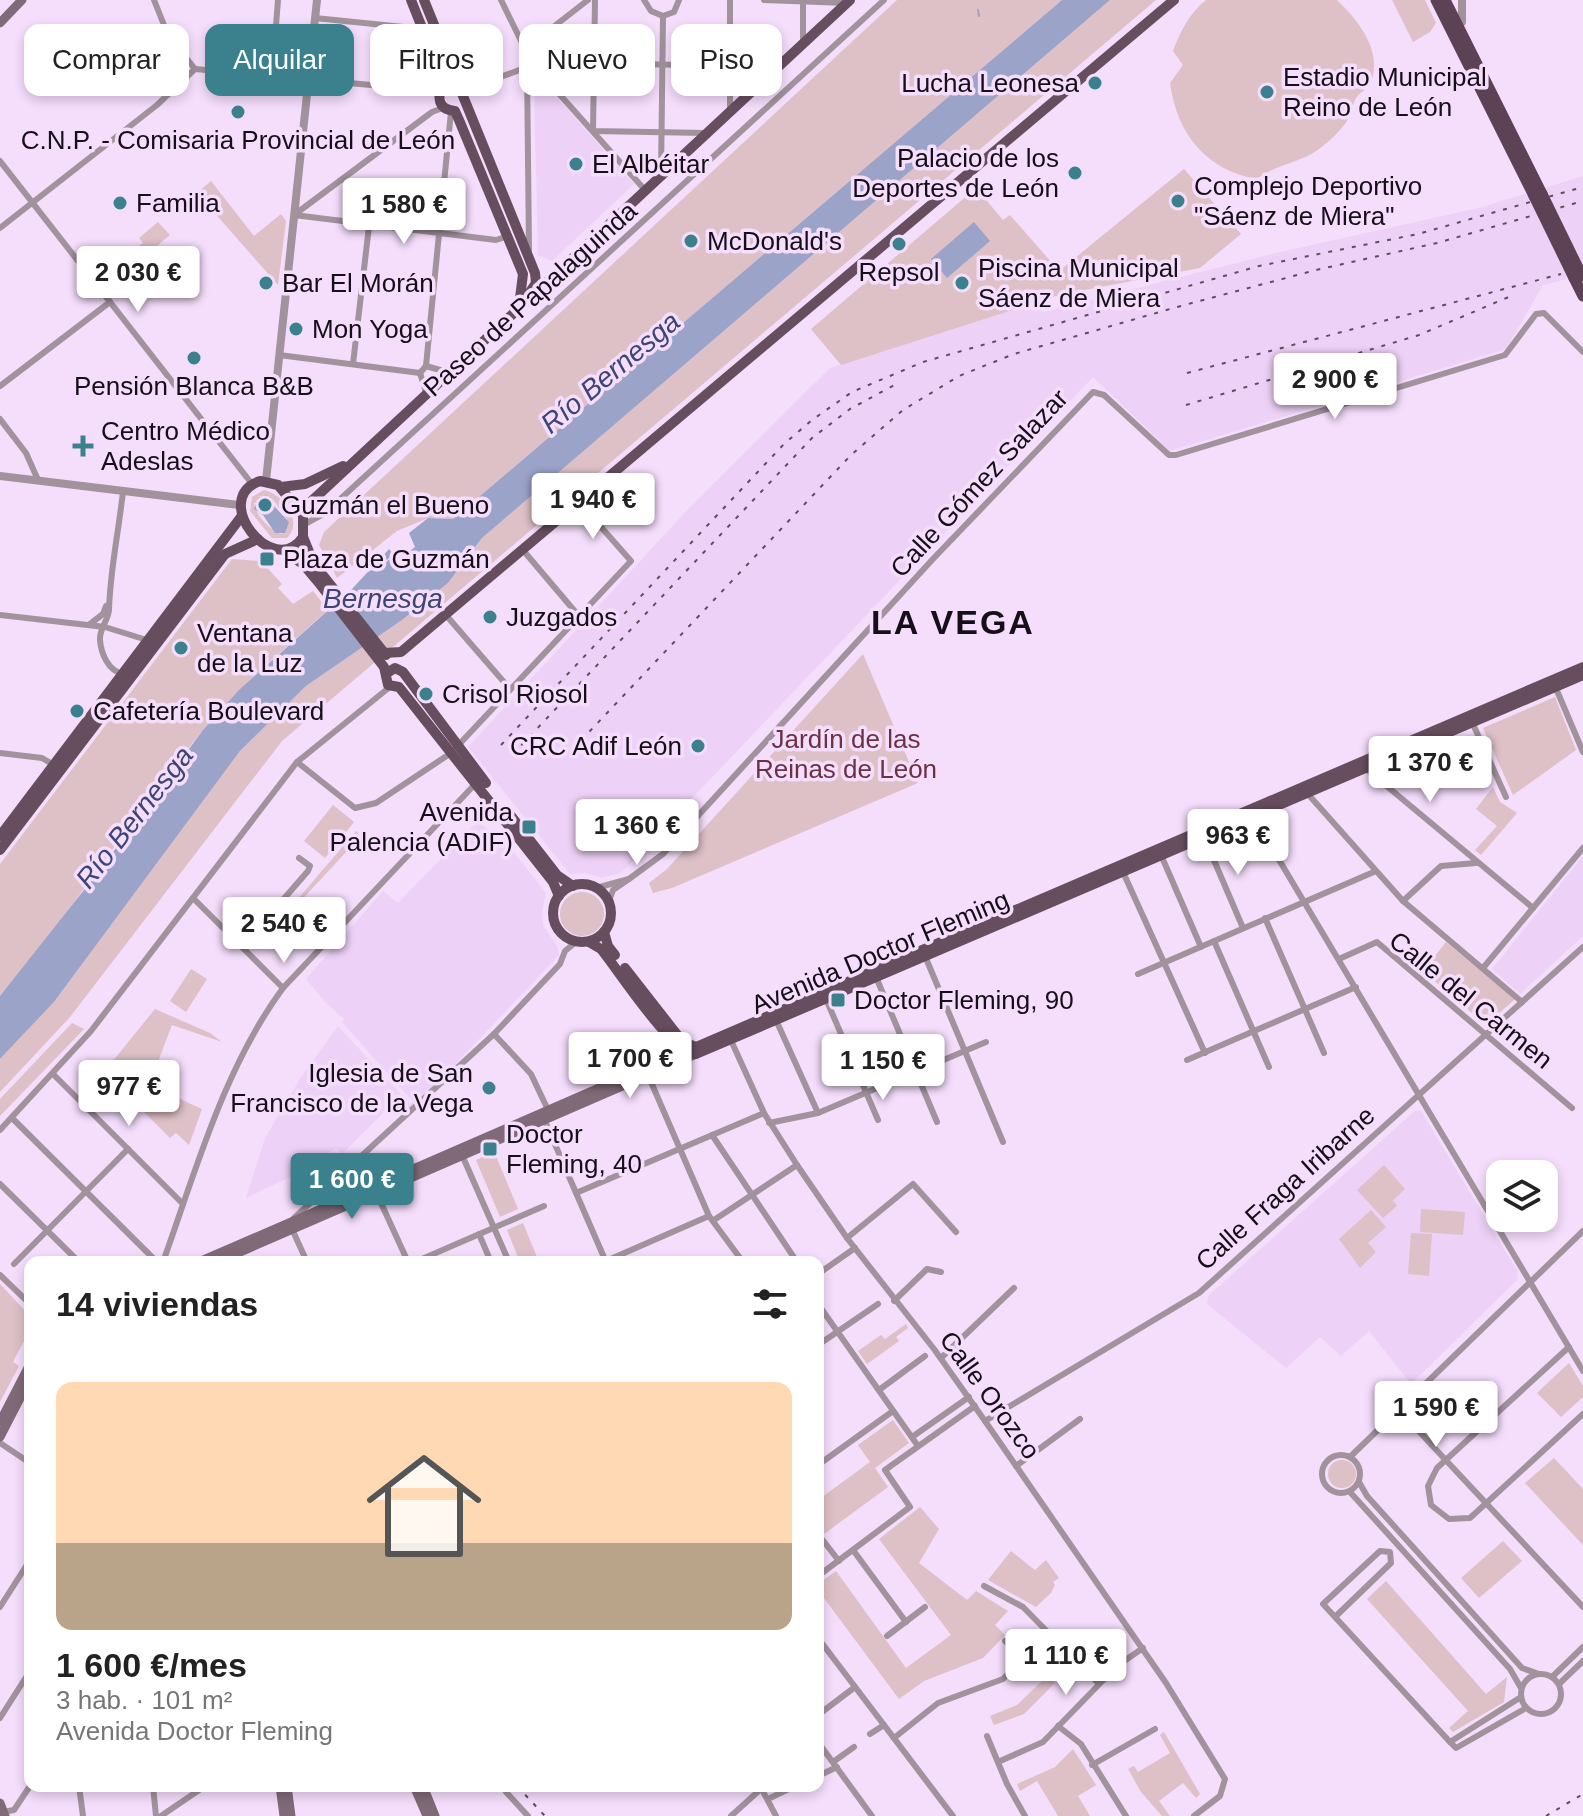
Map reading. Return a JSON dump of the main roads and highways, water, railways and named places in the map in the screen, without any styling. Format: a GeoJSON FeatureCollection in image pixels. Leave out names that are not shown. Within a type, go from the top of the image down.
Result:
{"type":"FeatureCollection","features":[{"type":"Feature","properties":{"kind":"highway"},"geometry":{"type":"LineString","coordinates":[[1435,0],[1580,277],[1583,296]]}},
{"type":"Feature","properties":{"kind":"highway"},"geometry":{"type":"LineString","coordinates":[[1448,0],[1538,195]]}},
{"type":"Feature","properties":{"kind":"highway"},"geometry":{"type":"LineString","coordinates":[[1448,0],[1491,80],[1497,103]]}},
{"type":"Feature","properties":{"kind":"main road"},"geometry":{"type":"LineString","coordinates":[[0,23],[22,0]]}},
{"type":"Feature","properties":{"kind":"main road"},"geometry":{"type":"LineString","coordinates":[[411,0],[421,24]]}},
{"type":"Feature","properties":{"kind":"main road"},"geometry":{"type":"LineString","coordinates":[[424,0],[434,24]]}},
{"type":"Feature","properties":{"kind":"main road"},"geometry":{"type":"LineString","coordinates":[[396,677],[398,654],[1174,0]]}},
{"type":"Feature","properties":{"kind":"main road"},"geometry":{"type":"LineString","coordinates":[[301,511],[495,327],[536,283],[565,262],[645,190],[849,1]]}},
{"type":"Feature","properties":{"kind":"main road"},"geometry":{"type":"LineString","coordinates":[[444,96],[523,274],[520,298]]}},
{"type":"Feature","properties":{"kind":"main road"},"geometry":{"type":"LineString","coordinates":[[450,110],[461,107],[464,98]]}},
{"type":"Feature","properties":{"kind":"main road"},"geometry":{"type":"LineString","coordinates":[[464,98],[531,262],[536,283]]}},
{"type":"Feature","properties":{"kind":"main road"},"geometry":{"type":"LineString","coordinates":[[531,262],[546,271],[565,262]]}},
{"type":"Feature","properties":{"kind":"main road"},"geometry":{"type":"LineString","coordinates":[[495,327],[550,280],[565,262]]}},
{"type":"Feature","properties":{"kind":"main road"},"geometry":{"type":"LineString","coordinates":[[523,274],[536,283]]}},
{"type":"Feature","properties":{"kind":"main road"},"geometry":{"type":"LineString","coordinates":[[515,312],[536,283],[550,280]]}},
{"type":"Feature","properties":{"kind":"main road"},"geometry":{"type":"LineString","coordinates":[[281,487],[305,484],[348,464]]}},
{"type":"Feature","properties":{"kind":"main road"},"geometry":{"type":"LineString","coordinates":[[303,537],[284,550],[273,550],[258,539],[241,517],[239,505],[244,491],[252,484],[266,481],[281,487],[301,511],[305,524],[303,537],[314,564],[333,594]]}},
{"type":"Feature","properties":{"kind":"main road"},"geometry":{"type":"LineString","coordinates":[[152,643],[241,517]]}},
{"type":"Feature","properties":{"kind":"main road"},"geometry":{"type":"LineString","coordinates":[[0,850],[129,673],[225,554],[258,539]]}},
{"type":"Feature","properties":{"kind":"main road"},"geometry":{"type":"LineString","coordinates":[[284,550],[333,594],[454,750],[557,875],[573,886],[596,888],[609,901],[611,918],[604,932],[589,942]]}},
{"type":"Feature","properties":{"kind":"main road"},"geometry":{"type":"LineString","coordinates":[[378,650],[398,654]]}},
{"type":"Feature","properties":{"kind":"main road","name":"Avenida Doctor Fleming"},"geometry":{"type":"LineString","coordinates":[[729,1036],[776,1020],[1253,816],[1307,788],[1583,667]]}},
{"type":"Feature","properties":{"kind":"main road","name":"Avenida Doctor Fleming"},"geometry":{"type":"LineString","coordinates":[[229,1256],[461,1151],[648,1075],[696,1050],[1225,820],[1365,768],[1583,675]]}},
{"type":"Feature","properties":{"kind":"main road"},"geometry":{"type":"LineString","coordinates":[[0,836],[59,766]]}},
{"type":"Feature","properties":{"kind":"main road"},"geometry":{"type":"LineString","coordinates":[[479,780],[553,882],[559,896]]}},
{"type":"Feature","properties":{"kind":"main road"},"geometry":{"type":"LineString","coordinates":[[573,886],[559,896],[554,909],[556,925],[566,937],[576,942],[589,942],[601,949],[672,1041],[684,1051],[696,1050]]}},
{"type":"Feature","properties":{"kind":"main road"},"geometry":{"type":"LineString","coordinates":[[604,932],[608,946],[682,1041],[696,1050]]}},
{"type":"Feature","properties":{"kind":"main road"},"geometry":{"type":"LineString","coordinates":[[670,1057],[672,1041]]}},
{"type":"Feature","properties":{"kind":"main road","name":"Avenida Doctor Fleming"},"geometry":{"type":"LineString","coordinates":[[547,1115],[684,1051]]}},
{"type":"Feature","properties":{"kind":"main road","name":"Avenida Doctor Fleming"},"geometry":{"type":"LineString","coordinates":[[214,1256],[376,1192],[461,1151]]}},
{"type":"Feature","properties":{"kind":"main road"},"geometry":{"type":"LineString","coordinates":[[0,1422],[24,1376]]}},
{"type":"Feature","properties":{"kind":"main road"},"geometry":{"type":"LineString","coordinates":[[0,1437],[24,1391]]}},
{"type":"Feature","properties":{"kind":"main road"},"geometry":{"type":"LineString","coordinates":[[281,1792],[287,1816]]}},
{"type":"Feature","properties":{"kind":"main road"},"geometry":{"type":"LineString","coordinates":[[287,1792],[287,1816]]}},
{"type":"Feature","properties":{"kind":"main road"},"geometry":{"type":"LineString","coordinates":[[417,1792],[427,1816]]}},
{"type":"Feature","properties":{"kind":"main road"},"geometry":{"type":"LineString","coordinates":[[425,1792],[435,1816]]}},
{"type":"Feature","properties":{"kind":"water","name":"Bernesga"},"geometry":{"type":"Polygon","coordinates":[[[1062,0],[1110,0],[482,538],[448,583],[402,620],[306,686],[240,751],[54,1002],[0,1059],[0,996],[99,871],[203,730],[239,690],[352,589],[389,549],[393,554],[379,568],[397,553],[402,557],[415,547],[409,533],[428,518],[453,519],[1062,0]]]}},
{"type":"Feature","properties":{"kind":"water"},"geometry":{"type":"Polygon","coordinates":[[[974,222],[990,241],[947,278],[931,259],[974,222]]]}},
{"type":"Feature","properties":{"kind":"water"},"geometry":{"type":"Polygon","coordinates":[[[266,495],[272,498],[274,506],[289,522],[285,533],[275,533],[263,515],[254,509],[258,498],[266,495]]]}},
{"type":"Feature","properties":{"kind":"waterway"},"geometry":{"type":"LineString","coordinates":[[978,10],[979,16]]}},
{"type":"Feature","properties":{"kind":"railway"},"geometry":{"type":"LineString","coordinates":[[501,745],[784,444],[852,392],[923,362],[1259,266],[1418,234],[1583,187]]}},
{"type":"Feature","properties":{"kind":"railway"},"geometry":{"type":"LineString","coordinates":[[573,749],[851,455],[903,410],[959,376],[1014,354],[1177,307],[1316,270],[1437,243],[1583,201]]}},
{"type":"Feature","properties":{"kind":"railway"},"geometry":{"type":"LineString","coordinates":[[1187,373],[1561,274]]}},
{"type":"Feature","properties":{"kind":"railway"},"geometry":{"type":"LineString","coordinates":[[1186,405],[1419,335],[1511,296]]}},
{"type":"Feature","properties":{"kind":"railway"},"geometry":{"type":"LineString","coordinates":[[513,754],[812,438],[850,409],[900,382]]}},
{"type":"Feature","properties":{"kind":"railway"},"geometry":{"type":"LineString","coordinates":[[523,1792],[545,1816]]}},
{"type":"Feature","properties":{"kind":"railway"},"geometry":{"type":"LineString","coordinates":[[1546,1816],[1583,1794]]}},
{"type":"Feature","properties":{"kind":"place","name":"Lucha Leonesa"},"geometry":{"type":"Point","coordinates":[1095,83]}},
{"type":"Feature","properties":{"kind":"place","name":"Estadio Municipal Reino de León"},"geometry":{"type":"Point","coordinates":[1267,92]}},
{"type":"Feature","properties":{"kind":"place","name":"C.N.P. - Comisaria Provincial de León"},"geometry":{"type":"Point","coordinates":[238,112]}},
{"type":"Feature","properties":{"kind":"place","name":"El Albéitar"},"geometry":{"type":"Point","coordinates":[576,164]}},
{"type":"Feature","properties":{"kind":"place","name":"Palacio de los Deportes de León"},"geometry":{"type":"Point","coordinates":[1075,173]}},
{"type":"Feature","properties":{"kind":"place","name":"Complejo Deportivo \"Sáenz de Miera\""},"geometry":{"type":"Point","coordinates":[1178,201]}},
{"type":"Feature","properties":{"kind":"place","name":"Familia"},"geometry":{"type":"Point","coordinates":[120,203]}},
{"type":"Feature","properties":{"kind":"place","name":"McDonald's"},"geometry":{"type":"Point","coordinates":[691,241]}},
{"type":"Feature","properties":{"kind":"place","name":"Repsol"},"geometry":{"type":"Point","coordinates":[899,244]}},
{"type":"Feature","properties":{"kind":"place","name":"Bar El Morán"},"geometry":{"type":"Point","coordinates":[266,283]}},
{"type":"Feature","properties":{"kind":"place","name":"Piscina Municipal Sáenz de Miera"},"geometry":{"type":"Point","coordinates":[962,283]}},
{"type":"Feature","properties":{"kind":"place","name":"Mon Yoga"},"geometry":{"type":"Point","coordinates":[296,329]}},
{"type":"Feature","properties":{"kind":"place","name":"Pensión Blanca B&B"},"geometry":{"type":"Point","coordinates":[194,358]}},
{"type":"Feature","properties":{"kind":"place","name":"Centro Médico Adeslas"},"geometry":{"type":"Point","coordinates":[83,446]}},
{"type":"Feature","properties":{"kind":"place","name":"Guzmán el Bueno"},"geometry":{"type":"Point","coordinates":[265,505]}},
{"type":"Feature","properties":{"kind":"place","name":"Plaza de Guzmán"},"geometry":{"type":"Point","coordinates":[267,559]}},
{"type":"Feature","properties":{"kind":"place","name":"Juzgados"},"geometry":{"type":"Point","coordinates":[490,617]}},
{"type":"Feature","properties":{"kind":"place","name":"Ventana de la Luz"},"geometry":{"type":"Point","coordinates":[181,648]}},
{"type":"Feature","properties":{"kind":"place","name":"Crisol Riosol"},"geometry":{"type":"Point","coordinates":[426,694]}},
{"type":"Feature","properties":{"kind":"place","name":"Cafetería Boulevard"},"geometry":{"type":"Point","coordinates":[77,711]}},
{"type":"Feature","properties":{"kind":"place","name":"CRC Adif León"},"geometry":{"type":"Point","coordinates":[698,746]}},
{"type":"Feature","properties":{"kind":"place","name":"Avenida Palencia (ADIF)"},"geometry":{"type":"Point","coordinates":[529,827]}},
{"type":"Feature","properties":{"kind":"place","name":"Doctor Fleming, 90"},"geometry":{"type":"Point","coordinates":[838,1000]}},
{"type":"Feature","properties":{"kind":"place","name":"Iglesia de San Francisco de la Vega"},"geometry":{"type":"Point","coordinates":[489,1088]}},
{"type":"Feature","properties":{"kind":"place","name":"Doctor Fleming, 40"},"geometry":{"type":"Point","coordinates":[490,1149]}},
{"type":"Feature","properties":{"kind":"district","name":"LA VEGA"},"geometry":{"type":"Point","coordinates":[953,622]}},
{"type":"Feature","properties":{"kind":"water label","name":"Río Bernesga"},"geometry":{"type":"Point","coordinates":[610,372]}},
{"type":"Feature","properties":{"kind":"water label","name":"Río Bernesga"},"geometry":{"type":"Point","coordinates":[134,817]}},
{"type":"Feature","properties":{"kind":"park label","name":"Jardín de las Reinas de León"},"geometry":{"type":"Point","coordinates":[846,754]}}]}
